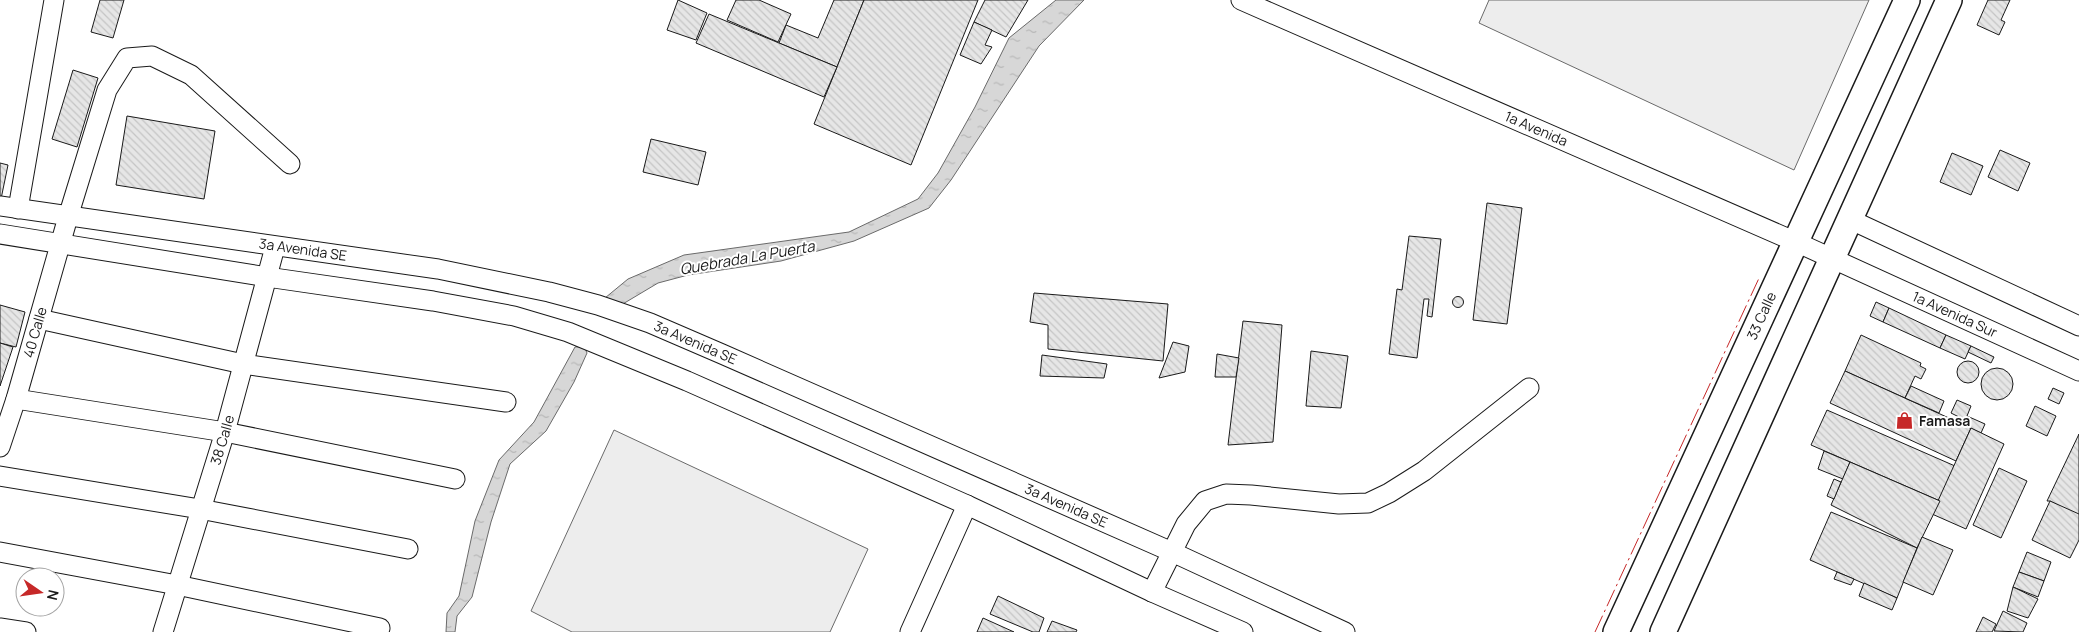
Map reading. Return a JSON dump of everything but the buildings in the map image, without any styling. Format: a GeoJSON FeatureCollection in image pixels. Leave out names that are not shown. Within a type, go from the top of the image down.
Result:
{"type":"FeatureCollection","features":[{"type":"Feature","properties":{"kind":"main road","name":"33 Calle"},"geometry":{"type":"LineString","coordinates":[[1616,632],[1907,0]]}},
{"type":"Feature","properties":{"kind":"main road"},"geometry":{"type":"LineString","coordinates":[[1663,632],[1949,0]]}},
{"type":"Feature","properties":{"kind":"street"},"geometry":{"type":"LineString","coordinates":[[9,208],[54,0]]}},
{"type":"Feature","properties":{"kind":"street","name":"1a Avenida"},"geometry":{"type":"LineString","coordinates":[[1241,0],[1831,259]]}},
{"type":"Feature","properties":{"kind":"street","name":"40 Calle"},"geometry":{"type":"LineString","coordinates":[[0,447],[16,399],[60,243],[107,90],[127,58],[152,56],[191,75],[290,164]]}},
{"type":"Feature","properties":{"kind":"street","name":"3a Avenida SE"},"geometry":{"type":"LineString","coordinates":[[9,208],[438,269],[549,292],[598,305],[650,323],[722,354],[1172,552],[1345,632]]}},
{"type":"Feature","properties":{"kind":"street"},"geometry":{"type":"LineString","coordinates":[[1849,219],[2079,326]]}},
{"type":"Feature","properties":{"kind":"street"},"geometry":{"type":"LineString","coordinates":[[0,234],[267,277],[434,301],[514,316],[568,332],[688,381],[967,504],[1152,592],[1243,632]]}},
{"type":"Feature","properties":{"kind":"street","name":"38 Calle"},"geometry":{"type":"LineString","coordinates":[[163,632],[225,432],[275,247]]}},
{"type":"Feature","properties":{"kind":"street","name":"1a Avenida Sur"},"geometry":{"type":"LineString","coordinates":[[1831,259],[2079,372]]}},
{"type":"Feature","properties":{"kind":"street"},"geometry":{"type":"LineString","coordinates":[[39,319],[243,364],[506,402]]}},
{"type":"Feature","properties":{"kind":"street"},"geometry":{"type":"LineString","coordinates":[[1152,592],[1186,524],[1205,502],[1226,494],[1339,504],[1368,503],[1389,493],[1424,471],[1529,388]]}},
{"type":"Feature","properties":{"kind":"street"},"geometry":{"type":"LineString","coordinates":[[16,399],[225,432],[455,479]]}},
{"type":"Feature","properties":{"kind":"street"},"geometry":{"type":"LineString","coordinates":[[0,476],[200,509],[408,549]]}},
{"type":"Feature","properties":{"kind":"street"},"geometry":{"type":"LineString","coordinates":[[910,632],[967,504]]}},
{"type":"Feature","properties":{"kind":"street"},"geometry":{"type":"LineString","coordinates":[[0,552],[177,585],[380,628]]}},
{"type":"Feature","properties":{"kind":"street"},"geometry":{"type":"LineString","coordinates":[[0,628],[26,632]]}},
{"type":"Feature","properties":{"kind":"shaded area"},"geometry":{"type":"Polygon","coordinates":[[[1489,0],[1869,0],[1794,170],[1479,23],[1489,0]]]}},
{"type":"Feature","properties":{"kind":"shaded area"},"geometry":{"type":"Polygon","coordinates":[[[614,430],[868,549],[830,632],[572,632],[531,611],[614,430]]]}},
{"type":"Feature","properties":{"kind":"water","name":"Quebrada La Puerta"},"geometry":{"type":"Polygon","coordinates":[[[1056,0],[1084,0],[1039,46],[951,180],[929,208],[854,241],[781,261],[688,275],[658,283],[611,311],[605,298],[628,279],[684,255],[849,232],[918,199],[938,173],[975,107],[1009,38],[1056,0]]]}},
{"type":"Feature","properties":{"kind":"water"},"geometry":{"type":"Polygon","coordinates":[[[584,346],[587,353],[574,382],[546,431],[510,464],[491,522],[472,597],[457,616],[455,632],[446,632],[447,613],[459,596],[475,521],[499,460],[534,422],[575,347],[584,346]]]}},
{"type":"Feature","properties":{"kind":"power"},"geometry":{"type":"LineString","coordinates":[[1595,632],[1760,276]]}},
{"type":"Feature","properties":{"kind":"place","name":"Famasa"},"geometry":{"type":"Point","coordinates":[1905,421]}}]}
